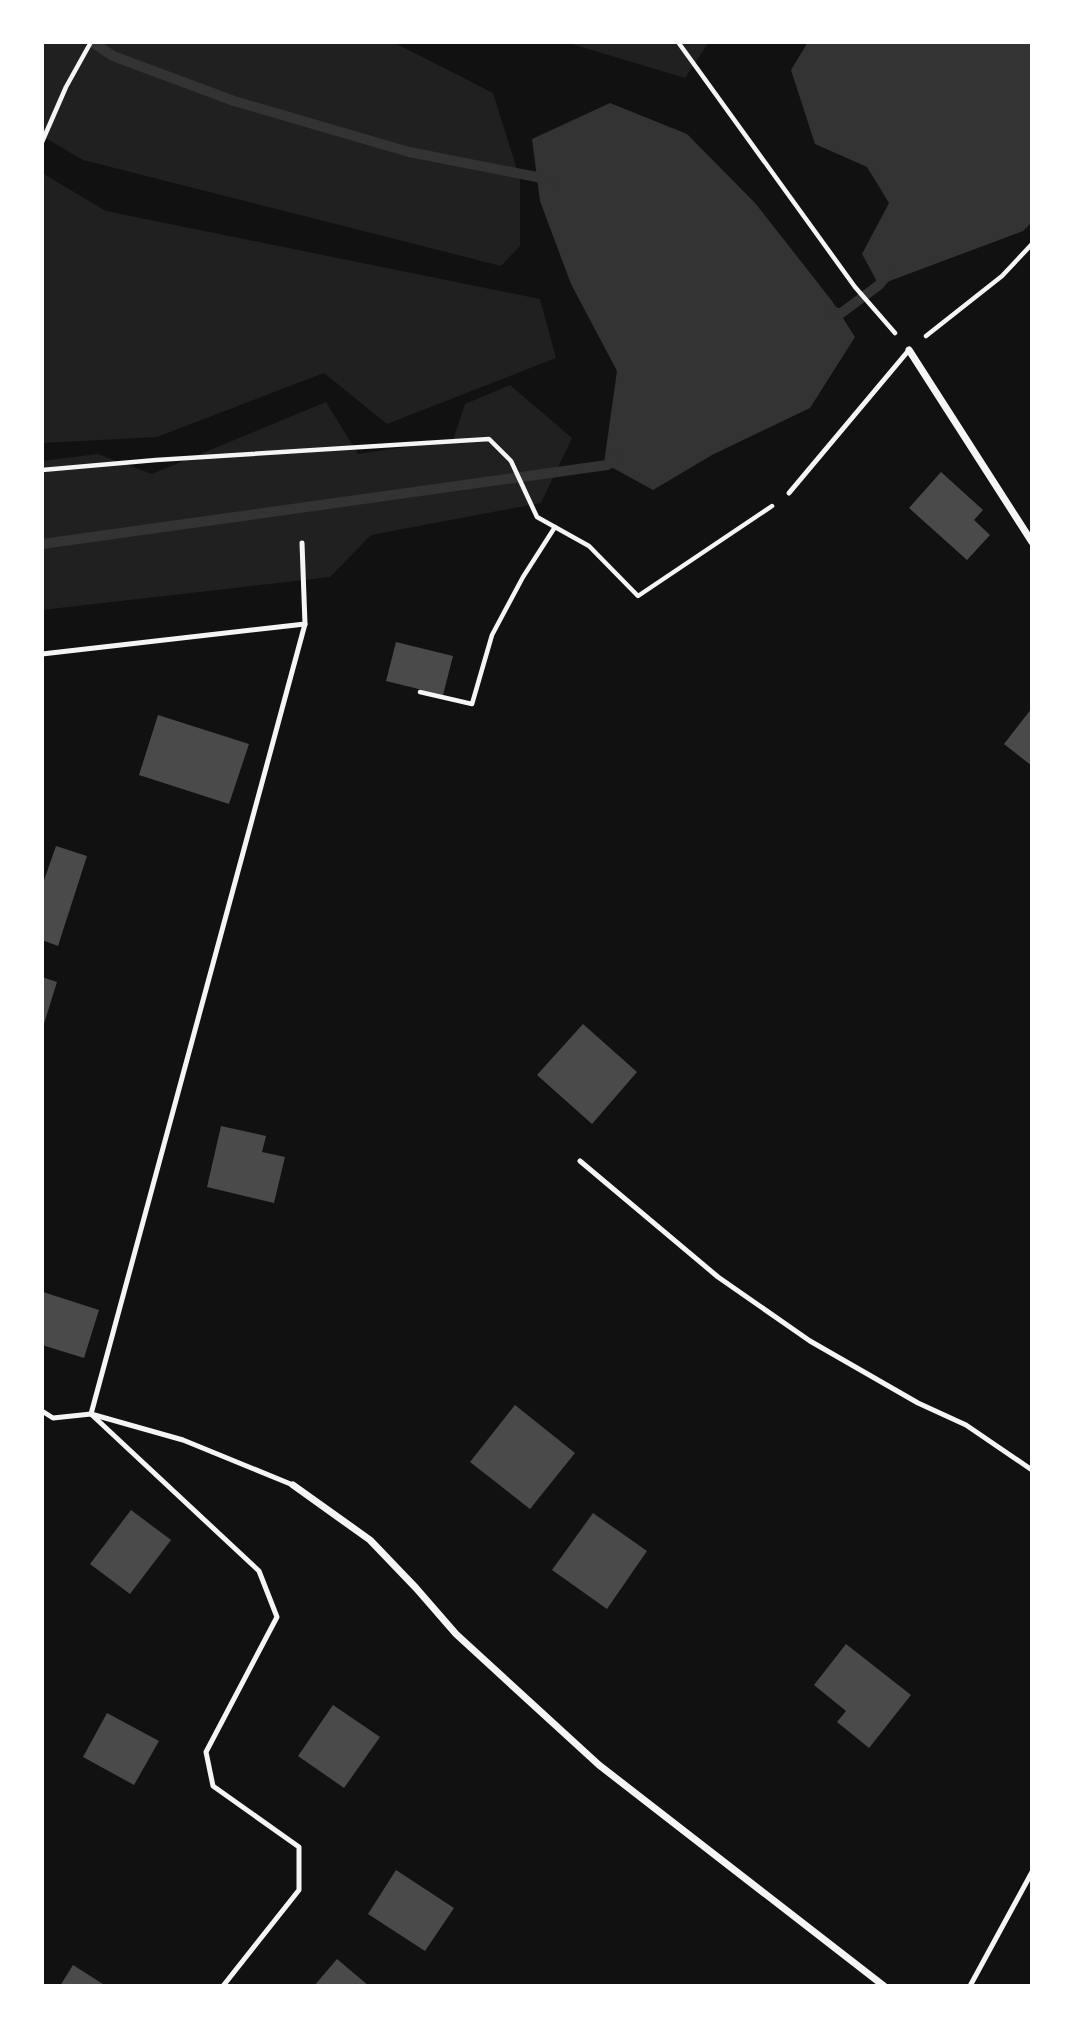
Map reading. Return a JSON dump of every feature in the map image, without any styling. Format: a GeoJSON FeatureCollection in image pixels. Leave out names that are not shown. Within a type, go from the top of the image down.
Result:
{"type":"FeatureCollection","features":[{"type":"Feature","properties":{"kind":"street"},"geometry":{"type":"LineString","coordinates":[[909,350],[1032,542]]}},
{"type":"Feature","properties":{"kind":"street"},"geometry":{"type":"LineString","coordinates":[[293,1485],[370,1540],[456,1634],[599,1765],[884,1986]]}},
{"type":"Feature","properties":{"kind":"lane"},"geometry":{"type":"LineString","coordinates":[[789,494],[909,350]]}},
{"type":"Feature","properties":{"kind":"lane"},"geometry":{"type":"LineString","coordinates":[[92,1414],[305,624],[302,543]]}},
{"type":"Feature","properties":{"kind":"lane"},"geometry":{"type":"LineString","coordinates":[[42,654],[305,624]]}},
{"type":"Feature","properties":{"kind":"lane"},"geometry":{"type":"LineString","coordinates":[[580,1161],[718,1277],[810,1341],[918,1403],[966,1425],[1032,1470]]}},
{"type":"Feature","properties":{"kind":"lane"},"geometry":{"type":"LineString","coordinates":[[42,1411],[54,1418],[92,1414],[183,1440],[293,1485]]}},
{"type":"Feature","properties":{"kind":"lane"},"geometry":{"type":"LineString","coordinates":[[92,1414],[259,1571],[277,1617],[206,1752],[213,1786],[299,1847],[299,1890],[223,1986]]}},
{"type":"Feature","properties":{"kind":"lane"},"geometry":{"type":"LineString","coordinates":[[970,1986],[1032,1872]]}},
{"type":"Feature","properties":{"kind":"path"},"geometry":{"type":"LineString","coordinates":[[42,142],[66,87],[91,42]]}},
{"type":"Feature","properties":{"kind":"path"},"geometry":{"type":"LineString","coordinates":[[678,42],[855,288],[909,350],[1002,276],[1032,244]]}},
{"type":"Feature","properties":{"kind":"path"},"geometry":{"type":"LineString","coordinates":[[42,470],[489,439],[511,461],[537,517],[589,546],[638,596],[789,494]]}},
{"type":"Feature","properties":{"kind":"path"},"geometry":{"type":"LineString","coordinates":[[421,692],[472,704],[492,635],[555,527]]}},
{"type":"Feature","properties":{"kind":"shaded area"},"geometry":{"type":"Polygon","coordinates":[[[42,42],[393,42],[493,93],[520,179],[520,246],[501,266],[83,160],[42,136],[42,42]]]}},
{"type":"Feature","properties":{"kind":"shaded area"},"geometry":{"type":"Polygon","coordinates":[[[565,42],[709,42],[685,78],[565,42]]]}},
{"type":"Feature","properties":{"kind":"shaded area"},"geometry":{"type":"Polygon","coordinates":[[[808,42],[1032,42],[1032,222],[1023,231],[879,285],[862,254],[889,203],[867,167],[815,144],[791,70],[808,42]]]}},
{"type":"Feature","properties":{"kind":"shaded area"},"geometry":{"type":"Polygon","coordinates":[[[610,103],[687,134],[756,204],[832,301],[855,337],[810,408],[712,455],[653,490],[604,463],[617,371],[571,284],[540,201],[532,139],[610,103]]]}},
{"type":"Feature","properties":{"kind":"shaded area"},"geometry":{"type":"Polygon","coordinates":[[[42,173],[106,211],[540,299],[556,358],[387,424],[324,373],[157,437],[42,443],[42,173]]]}},
{"type":"Feature","properties":{"kind":"shaded area"},"geometry":{"type":"Polygon","coordinates":[[[510,385],[572,438],[541,503],[371,535],[330,577],[42,610],[42,461],[98,454],[152,474],[326,402],[358,454],[453,440],[465,404],[510,385]]]}},
{"type":"Feature","properties":{"kind":"building"},"geometry":{"type":"Polygon","coordinates":[[[941,472],[983,510],[974,520],[990,535],[967,560],[909,508],[941,472]]]}},
{"type":"Feature","properties":{"kind":"building"},"geometry":{"type":"Polygon","coordinates":[[[396,642],[453,656],[443,695],[386,681],[396,642]]]}},
{"type":"Feature","properties":{"kind":"building"},"geometry":{"type":"Polygon","coordinates":[[[1032,708],[1032,766],[1004,744],[1032,708]]]}},
{"type":"Feature","properties":{"kind":"building"},"geometry":{"type":"Polygon","coordinates":[[[158,715],[249,744],[229,804],[139,775],[158,715]]]}},
{"type":"Feature","properties":{"kind":"building"},"geometry":{"type":"Polygon","coordinates":[[[56,846],[87,856],[58,946],[42,940],[42,886],[56,846]]]}},
{"type":"Feature","properties":{"kind":"building"},"geometry":{"type":"Polygon","coordinates":[[[42,977],[57,982],[43,1027],[42,1027],[42,977]]]}},
{"type":"Feature","properties":{"kind":"building"},"geometry":{"type":"Polygon","coordinates":[[[583,1024],[637,1072],[592,1124],[537,1075],[583,1024]]]}},
{"type":"Feature","properties":{"kind":"building"},"geometry":{"type":"Polygon","coordinates":[[[221,1126],[266,1136],[262,1152],[285,1157],[274,1203],[207,1187],[221,1126]]]}},
{"type":"Feature","properties":{"kind":"building"},"geometry":{"type":"Polygon","coordinates":[[[43,1292],[99,1310],[84,1358],[42,1345],[43,1292]]]}},
{"type":"Feature","properties":{"kind":"building"},"geometry":{"type":"Polygon","coordinates":[[[515,1405],[575,1453],[530,1509],[470,1462],[515,1405]]]}},
{"type":"Feature","properties":{"kind":"building"},"geometry":{"type":"Polygon","coordinates":[[[131,1510],[171,1540],[130,1594],[90,1564],[131,1510]]]}},
{"type":"Feature","properties":{"kind":"building"},"geometry":{"type":"Polygon","coordinates":[[[593,1513],[647,1551],[607,1609],[552,1570],[593,1513]]]}},
{"type":"Feature","properties":{"kind":"building"},"geometry":{"type":"Polygon","coordinates":[[[846,1644],[911,1695],[869,1748],[837,1722],[846,1711],[814,1685],[846,1644]]]}},
{"type":"Feature","properties":{"kind":"building"},"geometry":{"type":"Polygon","coordinates":[[[333,1705],[380,1737],[344,1788],[298,1756],[333,1705]]]}},
{"type":"Feature","properties":{"kind":"building"},"geometry":{"type":"Polygon","coordinates":[[[107,1713],[159,1741],[134,1785],[83,1757],[107,1713]]]}},
{"type":"Feature","properties":{"kind":"building"},"geometry":{"type":"Polygon","coordinates":[[[396,1870],[454,1908],[425,1951],[368,1914],[396,1870]]]}},
{"type":"Feature","properties":{"kind":"building"},"geometry":{"type":"Polygon","coordinates":[[[337,1959],[369,1986],[314,1986],[337,1959]]]}},
{"type":"Feature","properties":{"kind":"building"},"geometry":{"type":"Polygon","coordinates":[[[73,1965],[106,1986],[60,1986],[73,1965]]]}},
{"type":"Feature","properties":{"kind":"waterway"},"geometry":{"type":"LineString","coordinates":[[92,42],[113,56],[234,101],[409,152],[537,177],[550,183]]}},
{"type":"Feature","properties":{"kind":"waterway"},"geometry":{"type":"LineString","coordinates":[[830,310],[840,314],[879,285],[888,274]]}},
{"type":"Feature","properties":{"kind":"waterway"},"geometry":{"type":"LineString","coordinates":[[42,544],[607,465],[619,457]]}}]}
